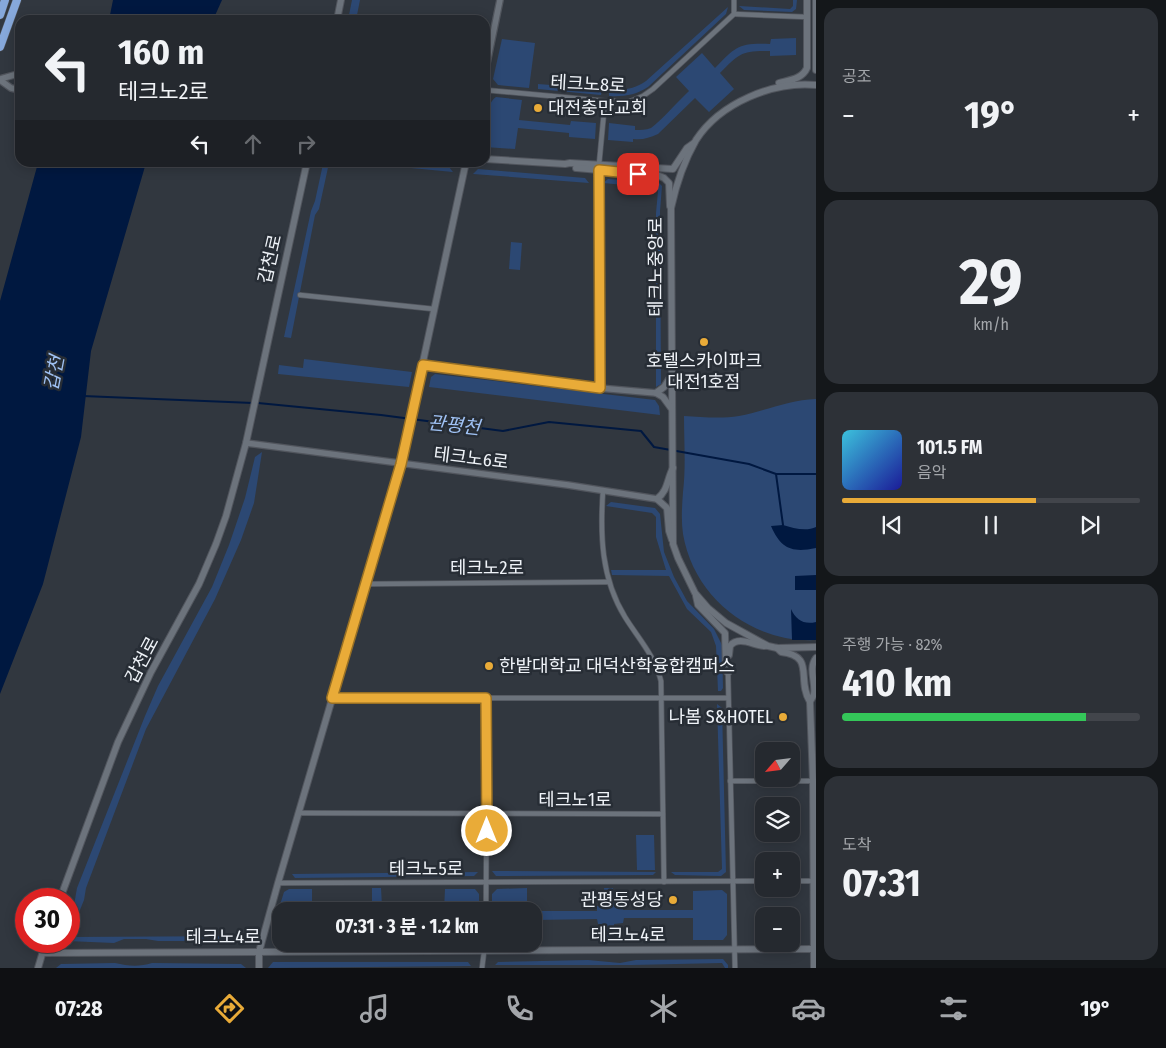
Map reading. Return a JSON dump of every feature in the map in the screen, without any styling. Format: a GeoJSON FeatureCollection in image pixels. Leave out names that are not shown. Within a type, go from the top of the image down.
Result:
{"type":"FeatureCollection","features":[{"type":"Feature","properties":{"kind":"highway"},"geometry":{"type":"LineString","coordinates":[[0,15],[5,0]]}},
{"type":"Feature","properties":{"kind":"highway"},"geometry":{"type":"LineString","coordinates":[[0,47],[17,0]]}},
{"type":"Feature","properties":{"kind":"main road"},"geometry":{"type":"LineString","coordinates":[[338,15],[342,0]]}},
{"type":"Feature","properties":{"kind":"main road"},"geometry":{"type":"LineString","coordinates":[[807,0],[807,17],[813,65]]}},
{"type":"Feature","properties":{"kind":"main road"},"geometry":{"type":"LineString","coordinates":[[769,88],[795,79],[804,74],[813,65],[816,0]]}},
{"type":"Feature","properties":{"kind":"main road","name":"테크노중앙로"},"geometry":{"type":"LineString","coordinates":[[673,544],[671,208],[676,186],[696,140],[707,127],[730,107],[769,88],[790,85],[816,85]]}},
{"type":"Feature","properties":{"kind":"main road"},"geometry":{"type":"LineString","coordinates":[[599,168],[673,169],[687,148],[696,140]]}},
{"type":"Feature","properties":{"kind":"main road"},"geometry":{"type":"LineString","coordinates":[[490,159],[570,163],[657,176],[664,178],[669,183],[671,208]]}},
{"type":"Feature","properties":{"kind":"main road","name":"갑천로"},"geometry":{"type":"LineString","coordinates":[[64,888],[118,742],[133,709],[199,584],[216,544],[248,435],[306,167]]}},
{"type":"Feature","properties":{"kind":"main road"},"geometry":{"type":"LineString","coordinates":[[259,968],[259,952],[278,883],[401,464],[465,167]]}},
{"type":"Feature","properties":{"kind":"main road"},"geometry":{"type":"LineString","coordinates":[[672,376],[664,387],[656,392],[663,397],[672,409]]}},
{"type":"Feature","properties":{"kind":"main road"},"geometry":{"type":"LineString","coordinates":[[674,467],[668,478],[665,490],[657,499],[667,508],[668,531],[698,604],[725,632],[726,671],[728,673]]}},
{"type":"Feature","properties":{"kind":"main road"},"geometry":{"type":"LineString","coordinates":[[695,593],[708,608],[726,623],[768,646]]}},
{"type":"Feature","properties":{"kind":"main road"},"geometry":{"type":"LineString","coordinates":[[728,673],[732,642],[743,641],[758,646],[777,648],[816,647]]}},
{"type":"Feature","properties":{"kind":"main road"},"geometry":{"type":"LineString","coordinates":[[777,648],[781,652],[796,654],[800,657],[804,668],[805,694],[810,702],[815,781],[814,968]]}},
{"type":"Feature","properties":{"kind":"main road"},"geometry":{"type":"LineString","coordinates":[[810,702],[815,693],[813,667],[816,658]]}},
{"type":"Feature","properties":{"kind":"main road","name":"테크노4로"},"geometry":{"type":"LineString","coordinates":[[542,947],[815,949]]}},
{"type":"Feature","properties":{"kind":"main road","name":"테크노4로"},"geometry":{"type":"LineString","coordinates":[[80,953],[272,952]]}},
{"type":"Feature","properties":{"kind":"main road"},"geometry":{"type":"LineString","coordinates":[[38,968],[42,953]]}},
{"type":"Feature","properties":{"kind":"street"},"geometry":{"type":"LineString","coordinates":[[490,49],[500,0]]}},
{"type":"Feature","properties":{"kind":"street"},"geometry":{"type":"LineString","coordinates":[[734,0],[734,14],[807,17]]}},
{"type":"Feature","properties":{"kind":"street","name":"테크노8로"},"geometry":{"type":"LineString","coordinates":[[490,90],[605,101],[631,100],[643,96],[653,89],[734,14]]}},
{"type":"Feature","properties":{"kind":"street"},"geometry":{"type":"LineString","coordinates":[[0,80],[15,76]]}},
{"type":"Feature","properties":{"kind":"street"},"geometry":{"type":"LineString","coordinates":[[0,80],[15,89]]}},
{"type":"Feature","properties":{"kind":"street"},"geometry":{"type":"LineString","coordinates":[[600,388],[599,168],[605,101]]}},
{"type":"Feature","properties":{"kind":"street"},"geometry":{"type":"LineString","coordinates":[[300,295],[434,309]]}},
{"type":"Feature","properties":{"kind":"street"},"geometry":{"type":"LineString","coordinates":[[423,365],[600,388],[656,392]]}},
{"type":"Feature","properties":{"kind":"street","name":"테크노6로"},"geometry":{"type":"LineString","coordinates":[[246,443],[603,490],[657,499]]}},
{"type":"Feature","properties":{"kind":"street"},"geometry":{"type":"LineString","coordinates":[[603,490],[602,540],[608,582],[620,609],[655,661],[661,681],[664,882]]}},
{"type":"Feature","properties":{"kind":"street","name":"테크노2로"},"geometry":{"type":"LineString","coordinates":[[367,584],[608,582]]}},
{"type":"Feature","properties":{"kind":"street"},"geometry":{"type":"LineString","coordinates":[[728,673],[734,968]]}},
{"type":"Feature","properties":{"kind":"street"},"geometry":{"type":"LineString","coordinates":[[332,698],[728,698]]}},
{"type":"Feature","properties":{"kind":"street"},"geometry":{"type":"LineString","coordinates":[[486,698],[486,902]]}},
{"type":"Feature","properties":{"kind":"street"},"geometry":{"type":"LineString","coordinates":[[730,781],[815,781]]}},
{"type":"Feature","properties":{"kind":"street","name":"테크노1로"},"geometry":{"type":"LineString","coordinates":[[298,813],[663,814]]}},
{"type":"Feature","properties":{"kind":"street","name":"테크노5로"},"geometry":{"type":"LineString","coordinates":[[278,883],[755,881]]}},
{"type":"Feature","properties":{"kind":"street"},"geometry":{"type":"LineString","coordinates":[[800,881],[815,881]]}},
{"type":"Feature","properties":{"kind":"street"},"geometry":{"type":"LineString","coordinates":[[482,968],[484,952]]}},
{"type":"Feature","properties":{"kind":"shaded area"},"geometry":{"type":"Polygon","coordinates":[[[352,0],[360,0],[357,15],[349,15],[352,0]]]}},
{"type":"Feature","properties":{"kind":"shaded area"},"geometry":{"type":"Polygon","coordinates":[[[793,0],[797,0],[796,9],[792,12],[744,10],[739,6],[790,9],[793,6],[793,0]]]}},
{"type":"Feature","properties":{"kind":"shaded area"},"geometry":{"type":"Polygon","coordinates":[[[728,7],[726,14],[648,87],[629,95],[609,96],[609,89],[628,89],[646,81],[728,7]]]}},
{"type":"Feature","properties":{"kind":"shaded area"},"geometry":{"type":"Polygon","coordinates":[[[796,38],[796,55],[770,56],[770,51],[753,52],[742,54],[732,61],[720,73],[734,89],[709,112],[695,98],[658,134],[646,138],[633,139],[633,142],[608,140],[609,123],[635,126],[635,130],[641,130],[651,128],[660,120],[689,91],[676,77],[702,53],[715,68],[734,50],[744,45],[770,44],[771,39],[796,38]]]}},
{"type":"Feature","properties":{"kind":"shaded area"},"geometry":{"type":"Polygon","coordinates":[[[502,39],[535,43],[529,88],[498,85],[493,79],[502,39]]]}},
{"type":"Feature","properties":{"kind":"shaded area"},"geometry":{"type":"Polygon","coordinates":[[[538,84],[602,89],[601,95],[538,89],[538,84]]]}},
{"type":"Feature","properties":{"kind":"shaded area"},"geometry":{"type":"Polygon","coordinates":[[[496,97],[522,100],[519,120],[570,125],[571,121],[596,123],[595,139],[569,137],[569,133],[518,128],[515,149],[490,147],[490,106],[492,100],[496,97]]]}},
{"type":"Feature","properties":{"kind":"shaded area"},"geometry":{"type":"Polygon","coordinates":[[[322,167],[328,167],[319,209],[315,215],[291,338],[284,337],[311,211],[322,167]]]}},
{"type":"Feature","properties":{"kind":"shaded area"},"geometry":{"type":"Polygon","coordinates":[[[400,167],[449,167],[453,172],[400,167]]]}},
{"type":"Feature","properties":{"kind":"shaded area"},"geometry":{"type":"Polygon","coordinates":[[[478,169],[585,178],[589,183],[473,174],[478,169]]]}},
{"type":"Feature","properties":{"kind":"shaded area"},"geometry":{"type":"Polygon","coordinates":[[[608,179],[659,183],[662,186],[660,211],[661,384],[656,387],[656,213],[658,191],[656,188],[603,183],[608,179]]]}},
{"type":"Feature","properties":{"kind":"shaded area"},"geometry":{"type":"Polygon","coordinates":[[[511,242],[522,243],[520,270],[509,269],[511,242]]]}},
{"type":"Feature","properties":{"kind":"shaded area"},"geometry":{"type":"Polygon","coordinates":[[[304,359],[412,372],[409,387],[278,374],[279,365],[303,368],[304,359]]]}},
{"type":"Feature","properties":{"kind":"shaded area"},"geometry":{"type":"Polygon","coordinates":[[[435,374],[655,400],[659,406],[660,415],[429,387],[431,377],[435,374]]]}},
{"type":"Feature","properties":{"kind":"shaded area"},"geometry":{"type":"Polygon","coordinates":[[[816,399],[816,640],[792,639],[770,634],[749,625],[730,612],[713,596],[699,578],[689,557],[682,529],[685,464],[684,416],[732,417],[796,401],[816,399]]]}},
{"type":"Feature","properties":{"kind":"shaded area"},"geometry":{"type":"Polygon","coordinates":[[[262,452],[254,503],[241,540],[215,599],[146,729],[86,888],[80,910],[80,888],[77,888],[145,716],[158,686],[212,587],[245,498],[255,457],[262,452]]]}},
{"type":"Feature","properties":{"kind":"shaded area"},"geometry":{"type":"Polygon","coordinates":[[[611,502],[655,508],[660,514],[664,552],[674,577],[687,601],[714,629],[722,645],[723,688],[721,691],[718,691],[716,646],[711,632],[687,609],[669,576],[612,575],[611,570],[666,570],[656,537],[656,517],[652,513],[606,506],[611,502]]]}},
{"type":"Feature","properties":{"kind":"shaded area"},"geometry":{"type":"Polygon","coordinates":[[[717,704],[722,708],[726,872],[721,876],[675,875],[671,872],[718,872],[722,869],[717,704]]]}},
{"type":"Feature","properties":{"kind":"shaded area"},"geometry":{"type":"Polygon","coordinates":[[[636,835],[654,835],[655,870],[637,870],[636,835]]]}},
{"type":"Feature","properties":{"kind":"shaded area"},"geometry":{"type":"Polygon","coordinates":[[[492,871],[656,872],[653,875],[496,876],[492,871]]]}},
{"type":"Feature","properties":{"kind":"shaded area"},"geometry":{"type":"Polygon","coordinates":[[[478,872],[474,876],[295,878],[292,874],[478,872]]]}},
{"type":"Feature","properties":{"kind":"shaded area"},"geometry":{"type":"Polygon","coordinates":[[[372,888],[381,888],[382,902],[372,902],[372,888]]]}},
{"type":"Feature","properties":{"kind":"shaded area"},"geometry":{"type":"Polygon","coordinates":[[[527,888],[527,902],[492,902],[492,894],[497,889],[527,888]]]}},
{"type":"Feature","properties":{"kind":"shaded area"},"geometry":{"type":"Polygon","coordinates":[[[604,888],[613,888],[614,906],[623,905],[623,910],[693,910],[693,891],[722,890],[727,894],[727,935],[723,940],[693,940],[693,918],[624,918],[623,923],[614,924],[615,940],[606,940],[605,924],[598,924],[597,919],[542,920],[542,911],[597,911],[597,906],[605,906],[604,888]]]}},
{"type":"Feature","properties":{"kind":"shaded area"},"geometry":{"type":"Polygon","coordinates":[[[289,889],[312,889],[312,902],[281,902],[284,892],[289,889]]]}},
{"type":"Feature","properties":{"kind":"shaded area"},"geometry":{"type":"Polygon","coordinates":[[[445,889],[475,889],[479,894],[479,902],[444,902],[445,889]]]}},
{"type":"Feature","properties":{"kind":"shaded area"},"geometry":{"type":"Polygon","coordinates":[[[253,936],[247,941],[124,939],[114,943],[80,942],[80,937],[253,936]]]}},
{"type":"Feature","properties":{"kind":"shaded area"},"geometry":{"type":"Polygon","coordinates":[[[723,959],[728,968],[725,968],[722,963],[495,965],[498,962],[588,960],[620,963],[636,960],[723,959]]]}},
{"type":"Feature","properties":{"kind":"shaded area"},"geometry":{"type":"Polygon","coordinates":[[[273,962],[468,962],[471,966],[268,968],[273,962]]]}},
{"type":"Feature","properties":{"kind":"shaded area"},"geometry":{"type":"Polygon","coordinates":[[[115,963],[134,966],[152,963],[241,964],[246,968],[56,968],[61,964],[115,963]]]}},
{"type":"Feature","properties":{"kind":"water"},"geometry":{"type":"Polygon","coordinates":[[[113,0],[222,0],[215,15],[110,15],[113,0]]]}},
{"type":"Feature","properties":{"kind":"water","name":"갑천"},"geometry":{"type":"Polygon","coordinates":[[[37,167],[145,167],[91,351],[81,437],[43,584],[0,694],[0,301],[37,167]]]}},
{"type":"Feature","properties":{"kind":"water"},"geometry":{"type":"Polygon","coordinates":[[[783,525],[804,529],[816,527],[816,548],[800,550],[788,548],[779,540],[771,526],[783,525]]]}},
{"type":"Feature","properties":{"kind":"water"},"geometry":{"type":"Polygon","coordinates":[[[816,575],[816,590],[795,590],[795,576],[816,575]]]}},
{"type":"Feature","properties":{"kind":"water"},"geometry":{"type":"Polygon","coordinates":[[[791,609],[801,621],[808,623],[816,622],[816,640],[792,640],[791,609]]]}},
{"type":"Feature","properties":{"kind":"waterway","name":"관평천"},"geometry":{"type":"LineString","coordinates":[[83,396],[253,403]]}},
{"type":"Feature","properties":{"kind":"waterway","name":"관평천"},"geometry":{"type":"LineString","coordinates":[[258,403],[381,415],[503,431],[549,422],[641,431],[654,447],[749,464],[776,474],[816,474]]}},
{"type":"Feature","properties":{"kind":"waterway"},"geometry":{"type":"LineString","coordinates":[[776,474],[783,525]]}},
{"type":"Feature","properties":{"kind":"place","name":"대전충만교회"},"geometry":{"type":"Point","coordinates":[538,108]}},
{"type":"Feature","properties":{"kind":"place","name":"호텔스카이파크 대전1호점"},"geometry":{"type":"Point","coordinates":[704,342]}},
{"type":"Feature","properties":{"kind":"place","name":"한밭대학교 대덕산학융합캠퍼스"},"geometry":{"type":"Point","coordinates":[489,666]}},
{"type":"Feature","properties":{"kind":"place","name":"나봄 S&HOTEL"},"geometry":{"type":"Point","coordinates":[783,717]}},
{"type":"Feature","properties":{"kind":"place","name":"관평동성당"},"geometry":{"type":"Point","coordinates":[673,900]}},
{"type":"Feature","properties":{"kind":"route"},"geometry":{"type":"LineString","coordinates":[[487,831],[486,698],[332,698],[401,464],[423,365],[600,388],[599,170],[638,174]]}}]}
